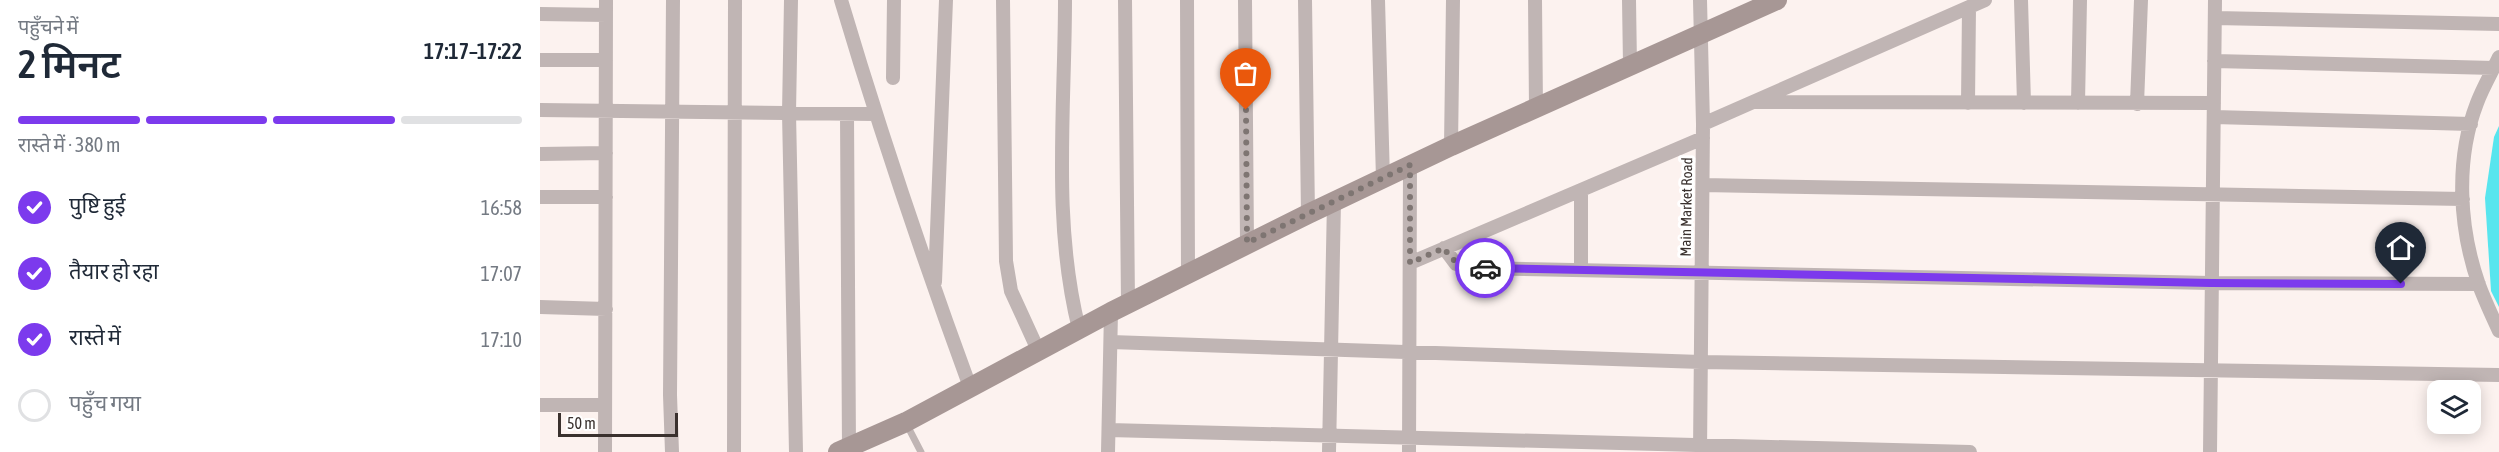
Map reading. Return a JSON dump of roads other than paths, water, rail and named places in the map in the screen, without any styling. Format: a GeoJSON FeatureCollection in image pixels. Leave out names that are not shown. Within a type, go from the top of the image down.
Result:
{"type":"FeatureCollection","features":[{"type":"Feature","properties":{"kind":"street"},"geometry":{"type":"LineString","coordinates":[[605,452],[606,0]]}},
{"type":"Feature","properties":{"kind":"street"},"geometry":{"type":"LineString","coordinates":[[672,452],[670,394],[673,0]]}},
{"type":"Feature","properties":{"kind":"street"},"geometry":{"type":"LineString","coordinates":[[734,452],[735,0]]}},
{"type":"Feature","properties":{"kind":"street"},"geometry":{"type":"LineString","coordinates":[[791,0],[789,113],[796,452]]}},
{"type":"Feature","properties":{"kind":"street"},"geometry":{"type":"LineString","coordinates":[[842,0],[875,114],[935,293],[970,387]]}},
{"type":"Feature","properties":{"kind":"street"},"geometry":{"type":"LineString","coordinates":[[893,78],[894,0]]}},
{"type":"Feature","properties":{"kind":"street"},"geometry":{"type":"LineString","coordinates":[[935,293],[946,0]]}},
{"type":"Feature","properties":{"kind":"street"},"geometry":{"type":"LineString","coordinates":[[1003,0],[1006,261],[1011,291],[1038,350]]}},
{"type":"Feature","properties":{"kind":"street"},"geometry":{"type":"LineString","coordinates":[[1065,0],[1062,206],[1065,253],[1072,301],[1079,329]]}},
{"type":"Feature","properties":{"kind":"street"},"geometry":{"type":"LineString","coordinates":[[1108,452],[1111,342],[1120,308],[1125,0]]}},
{"type":"Feature","properties":{"kind":"street"},"geometry":{"type":"LineString","coordinates":[[1187,0],[1188,273]]}},
{"type":"Feature","properties":{"kind":"street"},"geometry":{"type":"LineString","coordinates":[[1245,0],[1247,243]]}},
{"type":"Feature","properties":{"kind":"street"},"geometry":{"type":"LineString","coordinates":[[1305,0],[1308,213]]}},
{"type":"Feature","properties":{"kind":"street"},"geometry":{"type":"LineString","coordinates":[[1378,0],[1383,179]]}},
{"type":"Feature","properties":{"kind":"street"},"geometry":{"type":"LineString","coordinates":[[1451,146],[1453,0]]}},
{"type":"Feature","properties":{"kind":"street"},"geometry":{"type":"LineString","coordinates":[[1535,0],[1536,108]]}},
{"type":"Feature","properties":{"kind":"street"},"geometry":{"type":"LineString","coordinates":[[1629,0],[1630,65]]}},
{"type":"Feature","properties":{"kind":"street","name":"Main Market Road"},"geometry":{"type":"LineString","coordinates":[[1700,0],[1703,124],[1700,449]]}},
{"type":"Feature","properties":{"kind":"street"},"geometry":{"type":"LineString","coordinates":[[847,115],[844,450],[906,422],[1038,350],[1308,213],[1451,146],[1777,0]]}},
{"type":"Feature","properties":{"kind":"street"},"geometry":{"type":"LineString","coordinates":[[1703,124],[1986,0]]}},
{"type":"Feature","properties":{"kind":"street"},"geometry":{"type":"LineString","coordinates":[[2021,0],[2024,103]]}},
{"type":"Feature","properties":{"kind":"street"},"geometry":{"type":"LineString","coordinates":[[2078,103],[2080,0]]}},
{"type":"Feature","properties":{"kind":"street"},"geometry":{"type":"LineString","coordinates":[[2137,104],[2141,0]]}},
{"type":"Feature","properties":{"kind":"street"},"geometry":{"type":"LineString","coordinates":[[2210,452],[2211,195],[2215,0]]}},
{"type":"Feature","properties":{"kind":"street"},"geometry":{"type":"LineString","coordinates":[[1968,103],[1969,7]]}},
{"type":"Feature","properties":{"kind":"street"},"geometry":{"type":"LineString","coordinates":[[540,14],[606,15]]}},
{"type":"Feature","properties":{"kind":"street"},"geometry":{"type":"LineString","coordinates":[[2215,18],[2499,24]]}},
{"type":"Feature","properties":{"kind":"street"},"geometry":{"type":"LineString","coordinates":[[540,60],[606,60]]}},
{"type":"Feature","properties":{"kind":"street"},"geometry":{"type":"LineString","coordinates":[[2214,61],[2496,63],[2477,103],[2471,124],[2464,153],[2463,199],[2467,234],[2479,285],[2499,332]]}},
{"type":"Feature","properties":{"kind":"street"},"geometry":{"type":"LineString","coordinates":[[1754,102],[2137,104],[2471,124]]}},
{"type":"Feature","properties":{"kind":"street"},"geometry":{"type":"LineString","coordinates":[[540,110],[875,114]]}},
{"type":"Feature","properties":{"kind":"street"},"geometry":{"type":"LineString","coordinates":[[1410,263],[1703,138]]}},
{"type":"Feature","properties":{"kind":"street"},"geometry":{"type":"LineString","coordinates":[[540,154],[606,153]]}},
{"type":"Feature","properties":{"kind":"street"},"geometry":{"type":"LineString","coordinates":[[1409,445],[1410,165]]}},
{"type":"Feature","properties":{"kind":"street"},"geometry":{"type":"LineString","coordinates":[[1703,184],[2463,199]]}},
{"type":"Feature","properties":{"kind":"street"},"geometry":{"type":"LineString","coordinates":[[1581,190],[1581,270]]}},
{"type":"Feature","properties":{"kind":"street"},"geometry":{"type":"LineString","coordinates":[[540,197],[606,197]]}},
{"type":"Feature","properties":{"kind":"street"},"geometry":{"type":"LineString","coordinates":[[1329,452],[1334,201]]}},
{"type":"Feature","properties":{"kind":"street"},"geometry":{"type":"LineString","coordinates":[[1444,248],[1451,260],[1462,266],[1702,274],[2479,285]]}},
{"type":"Feature","properties":{"kind":"street"},"geometry":{"type":"LineString","coordinates":[[540,307],[606,309]]}},
{"type":"Feature","properties":{"kind":"street"},"geometry":{"type":"LineString","coordinates":[[1111,342],[1701,362],[2499,375]]}},
{"type":"Feature","properties":{"kind":"street"},"geometry":{"type":"LineString","coordinates":[[540,405],[604,405]]}},
{"type":"Feature","properties":{"kind":"street"},"geometry":{"type":"LineString","coordinates":[[1109,430],[1329,436],[1409,445],[1970,452]]}},
{"type":"Feature","properties":{"kind":"lane"},"geometry":{"type":"LineString","coordinates":[[906,422],[921,452]]}},
{"type":"Feature","properties":{"kind":"water"},"geometry":{"type":"Polygon","coordinates":[[[2499,126],[2499,307],[2491,291],[2485,198],[2494,137],[2499,126]]]}}]}
